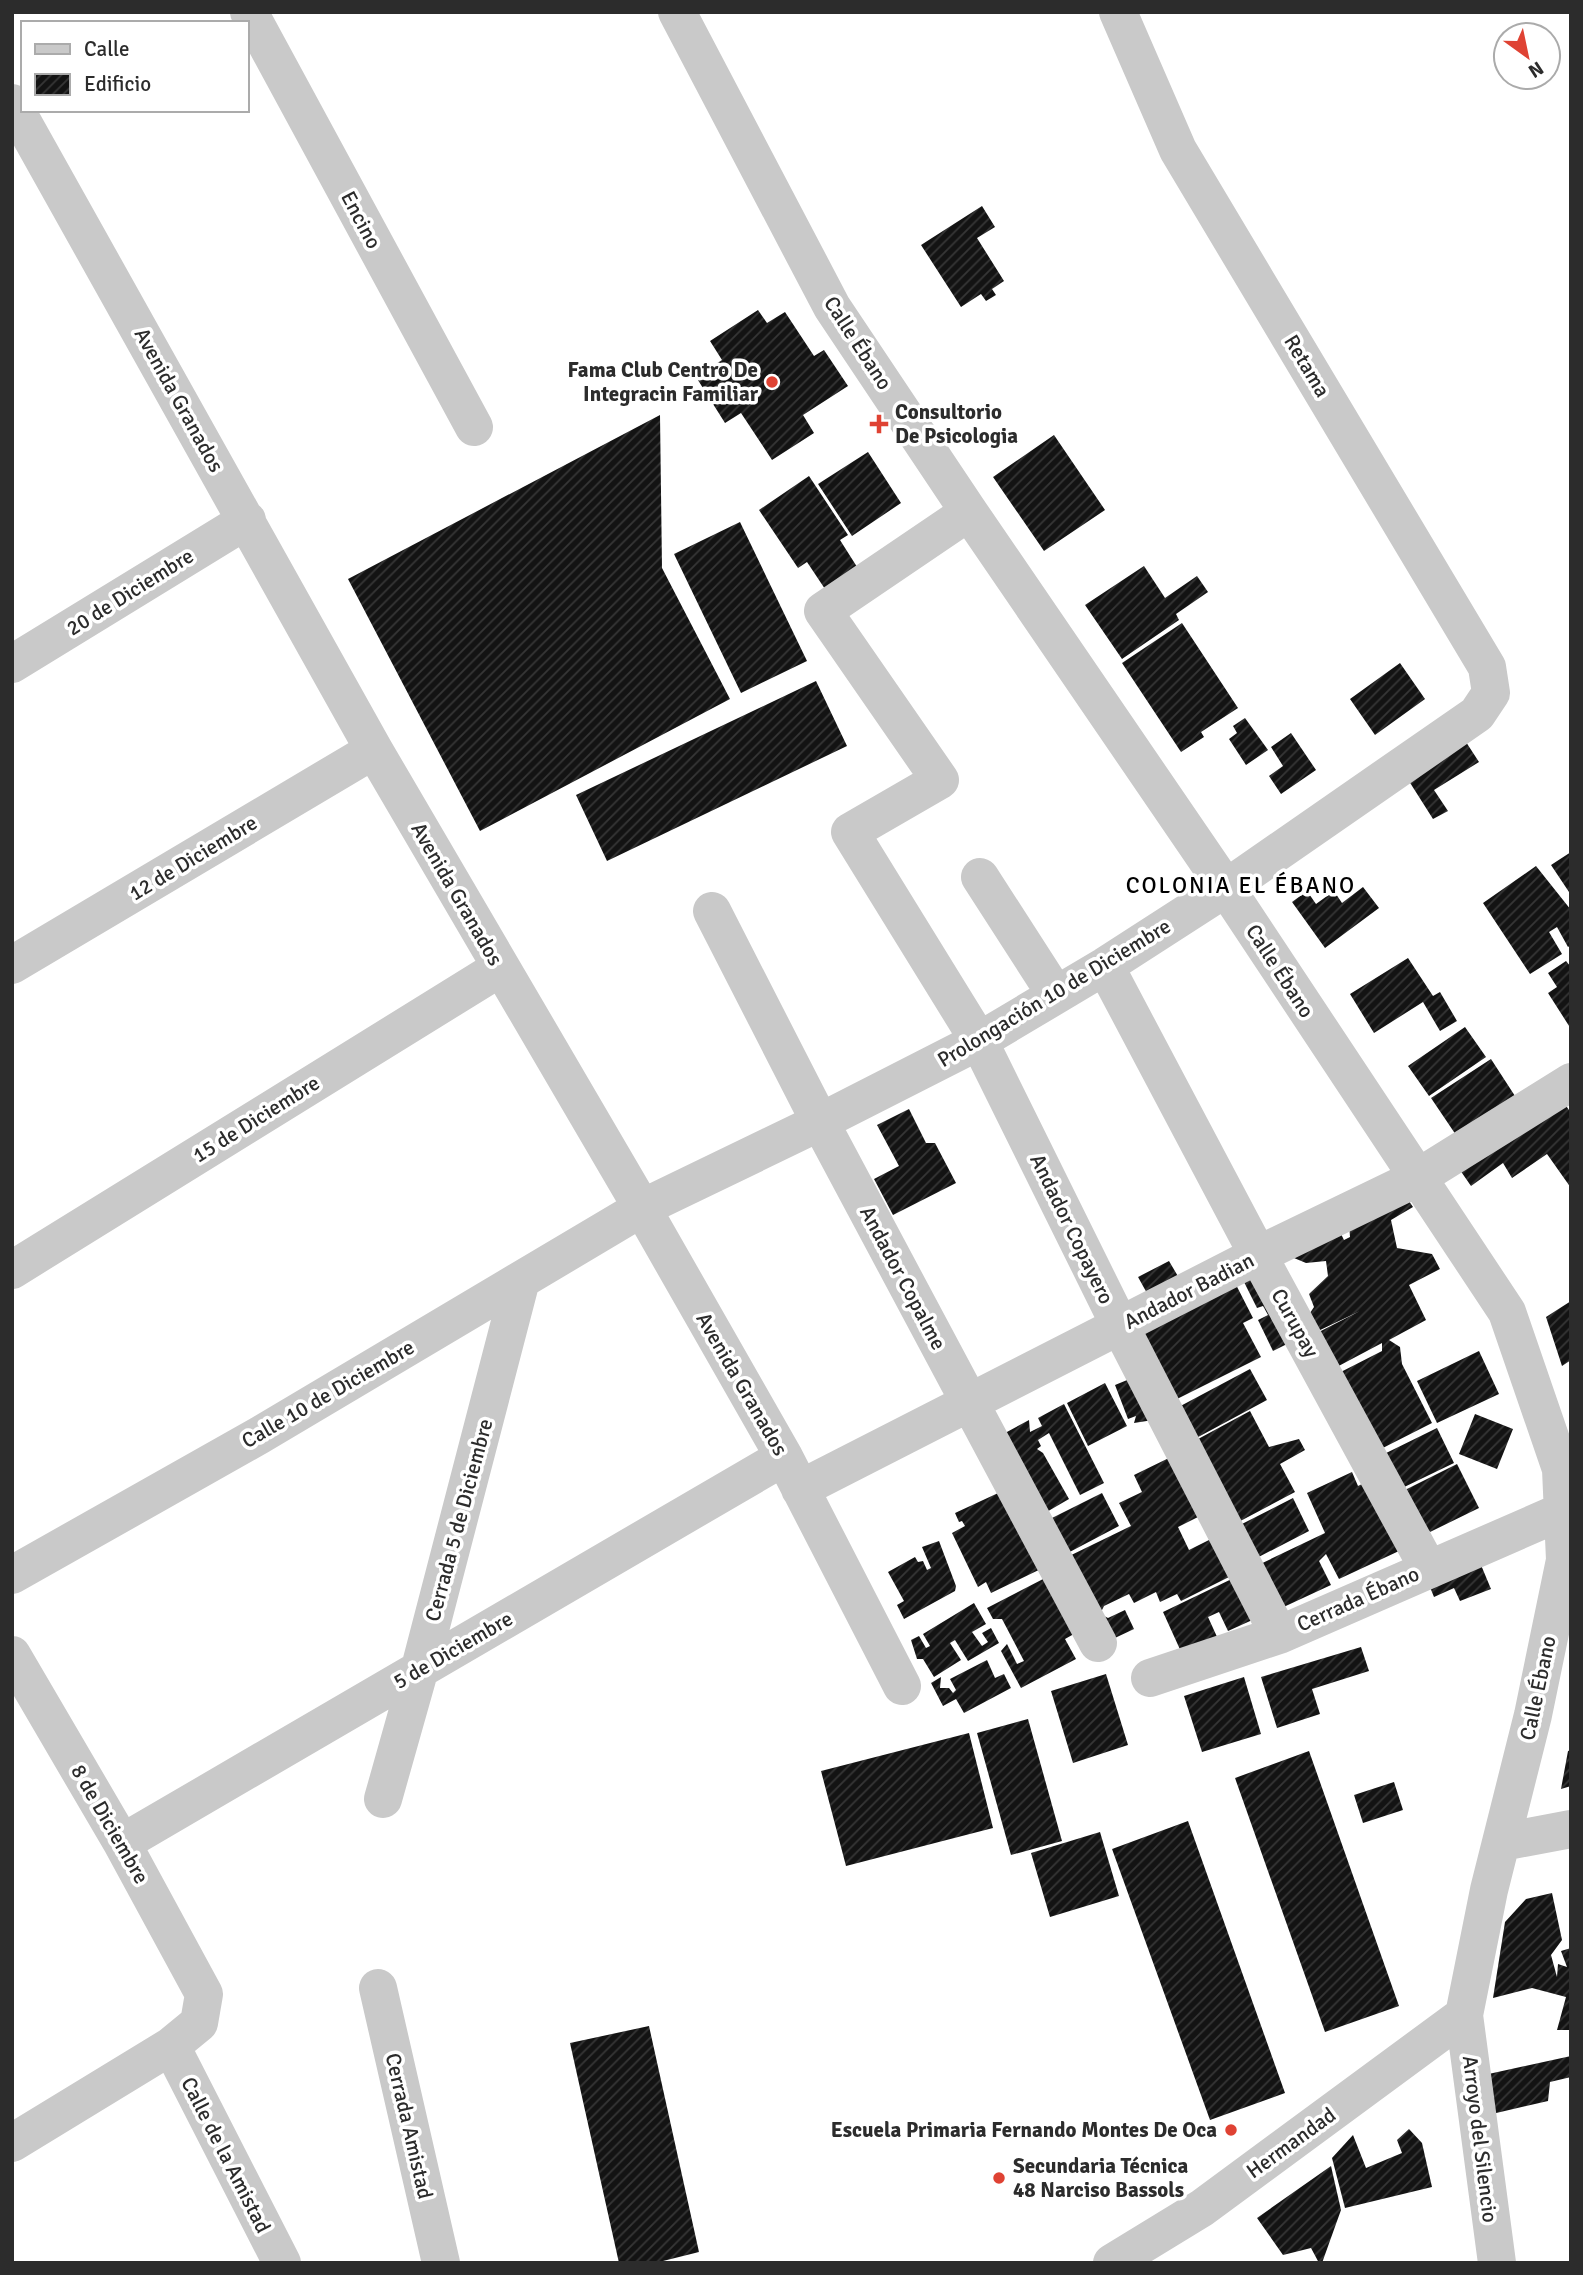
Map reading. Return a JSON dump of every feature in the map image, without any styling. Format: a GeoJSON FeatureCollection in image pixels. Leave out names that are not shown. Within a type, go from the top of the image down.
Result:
{"type":"FeatureCollection","features":[{"type":"Feature","properties":{"kind":"street","name":"Encino"},"geometry":{"type":"LineString","coordinates":[[249,12],[474,428]]}},
{"type":"Feature","properties":{"kind":"street","name":"Calle Ébano"},"geometry":{"type":"LineString","coordinates":[[677,12],[832,307],[1226,888],[1507,1312],[1563,1449],[1561,1469],[1567,1512],[1565,1560],[1533,1715],[1489,1890],[1465,2015]]}},
{"type":"Feature","properties":{"kind":"street","name":"Retama"},"geometry":{"type":"LineString","coordinates":[[1118,12],[1178,150],[1487,667],[1491,693],[1477,714]]}},
{"type":"Feature","properties":{"kind":"street","name":"Avenida Granados"},"geometry":{"type":"LineString","coordinates":[[12,103],[374,750],[642,1208],[792,1473],[902,1685]]}},
{"type":"Feature","properties":{"kind":"street","name":"Andador Copayero"},"geometry":{"type":"LineString","coordinates":[[969,512],[823,611],[940,780],[850,832],[979,1041],[1120,1326],[1279,1634]]}},
{"type":"Feature","properties":{"kind":"street","name":"20 de Diciembre"},"geometry":{"type":"LineString","coordinates":[[12,664],[247,520]]}},
{"type":"Feature","properties":{"kind":"street","name":"Prolongación 10 de Diciembre"},"geometry":{"type":"LineString","coordinates":[[642,1208],[979,1041],[1226,888],[1477,714]]}},
{"type":"Feature","properties":{"kind":"street","name":"12 de Diciembre"},"geometry":{"type":"LineString","coordinates":[[12,965],[374,750]]}},
{"type":"Feature","properties":{"kind":"street"},"geometry":{"type":"LineString","coordinates":[[980,877],[1056,995]]}},
{"type":"Feature","properties":{"kind":"street","name":"Andador Copalme"},"geometry":{"type":"LineString","coordinates":[[712,911],[820,1122],[1098,1643]]}},
{"type":"Feature","properties":{"kind":"street","name":"Curupay"},"geometry":{"type":"LineString","coordinates":[[1105,965],[1428,1568]]}},
{"type":"Feature","properties":{"kind":"street","name":"15 de Diciembre"},"geometry":{"type":"LineString","coordinates":[[12,1270],[500,968]]}},
{"type":"Feature","properties":{"kind":"street","name":"Andador Badian"},"geometry":{"type":"LineString","coordinates":[[792,1473],[969,1402],[1258,1255],[1417,1178],[1571,1082]]}},
{"type":"Feature","properties":{"kind":"street","name":"Calle 10 de Diciembre"},"geometry":{"type":"LineString","coordinates":[[12,1575],[260,1434],[642,1208]]}},
{"type":"Feature","properties":{"kind":"street","name":"Cerrada 5 de Diciembre"},"geometry":{"type":"LineString","coordinates":[[383,1799],[521,1280]]}},
{"type":"Feature","properties":{"kind":"street","name":"5 de Diciembre"},"geometry":{"type":"LineString","coordinates":[[122,1843],[420,1668],[792,1473]]}},
{"type":"Feature","properties":{"kind":"street","name":"Cerrada Ébano"},"geometry":{"type":"LineString","coordinates":[[1150,1678],[1279,1634],[1428,1568],[1567,1512]]}},
{"type":"Feature","properties":{"kind":"street","name":"8 de Diciembre"},"geometry":{"type":"LineString","coordinates":[[12,1655],[122,1843],[204,1994],[199,2023],[171,2046]]}},
{"type":"Feature","properties":{"kind":"street"},"geometry":{"type":"LineString","coordinates":[[1502,1842],[1571,1829]]}},
{"type":"Feature","properties":{"kind":"street","name":"Cerrada Amistad"},"geometry":{"type":"LineString","coordinates":[[378,1988],[441,2263]]}},
{"type":"Feature","properties":{"kind":"street","name":"Hermandad"},"geometry":{"type":"LineString","coordinates":[[1112,2263],[1202,2208],[1465,2015]]}},
{"type":"Feature","properties":{"kind":"street","name":"Arroyo del Silencio"},"geometry":{"type":"LineString","coordinates":[[1465,2015],[1497,2263]]}},
{"type":"Feature","properties":{"kind":"street"},"geometry":{"type":"LineString","coordinates":[[12,2143],[171,2046]]}},
{"type":"Feature","properties":{"kind":"street","name":"Calle de la Amistad"},"geometry":{"type":"LineString","coordinates":[[171,2046],[282,2263]]}},
{"type":"Feature","properties":{"kind":"building"},"geometry":{"type":"Polygon","coordinates":[[[982,206],[995,227],[977,238],[1004,281],[992,289],[996,295],[986,301],[981,294],[961,307],[921,245],[982,206]]]}},
{"type":"Feature","properties":{"kind":"building","name":"Fama Club Centro De Integracin Familiar"},"geometry":{"type":"Polygon","coordinates":[[[758,310],[767,323],[785,312],[814,356],[824,350],[848,386],[803,415],[814,433],[772,460],[741,413],[725,423],[696,377],[722,360],[710,341],[758,310]]]}},
{"type":"Feature","properties":{"kind":"building"},"geometry":{"type":"Polygon","coordinates":[[[660,415],[662,568],[730,699],[480,831],[348,579],[660,415]]]}},
{"type":"Feature","properties":{"kind":"building"},"geometry":{"type":"Polygon","coordinates":[[[1054,435],[1105,510],[1044,551],[993,477],[1054,435]]]}},
{"type":"Feature","properties":{"kind":"building"},"geometry":{"type":"Polygon","coordinates":[[[868,452],[901,503],[852,536],[818,484],[868,452]]]}},
{"type":"Feature","properties":{"kind":"building"},"geometry":{"type":"Polygon","coordinates":[[[809,476],[848,535],[840,540],[859,570],[827,592],[807,562],[798,568],[759,510],[809,476]]]}},
{"type":"Feature","properties":{"kind":"building"},"geometry":{"type":"Polygon","coordinates":[[[740,522],[807,661],[741,693],[674,554],[740,522]]]}},
{"type":"Feature","properties":{"kind":"building"},"geometry":{"type":"Polygon","coordinates":[[[1144,566],[1165,598],[1197,576],[1208,592],[1176,614],[1179,620],[1122,659],[1085,605],[1144,566]]]}},
{"type":"Feature","properties":{"kind":"building"},"geometry":{"type":"Polygon","coordinates":[[[1182,623],[1238,708],[1201,732],[1204,737],[1181,752],[1122,663],[1182,623]]]}},
{"type":"Feature","properties":{"kind":"building"},"geometry":{"type":"Polygon","coordinates":[[[1400,663],[1425,699],[1375,735],[1350,699],[1400,663]]]}},
{"type":"Feature","properties":{"kind":"building"},"geometry":{"type":"Polygon","coordinates":[[[816,681],[847,746],[607,861],[576,795],[816,681]]]}},
{"type":"Feature","properties":{"kind":"building"},"geometry":{"type":"Polygon","coordinates":[[[1245,718],[1268,750],[1246,765],[1229,739],[1237,733],[1233,726],[1245,718]]]}},
{"type":"Feature","properties":{"kind":"building"},"geometry":{"type":"Polygon","coordinates":[[[1291,733],[1316,770],[1281,794],[1269,776],[1283,766],[1271,747],[1291,733]]]}},
{"type":"Feature","properties":{"kind":"building"},"geometry":{"type":"Polygon","coordinates":[[[1466,742],[1479,762],[1434,790],[1448,811],[1433,819],[1407,778],[1466,742]]]}},
{"type":"Feature","properties":{"kind":"building"},"geometry":{"type":"Polygon","coordinates":[[[1571,852],[1571,895],[1551,865],[1571,852]]]}},
{"type":"Feature","properties":{"kind":"building"},"geometry":{"type":"Polygon","coordinates":[[[1536,866],[1571,910],[1571,945],[1568,947],[1557,927],[1549,932],[1562,954],[1530,974],[1483,903],[1536,866]]]}},
{"type":"Feature","properties":{"kind":"building"},"geometry":{"type":"Polygon","coordinates":[[[1363,887],[1379,908],[1325,948],[1292,902],[1307,891],[1316,904],[1334,891],[1342,903],[1363,887]]]}},
{"type":"Feature","properties":{"kind":"building"},"geometry":{"type":"Polygon","coordinates":[[[1408,958],[1433,996],[1440,992],[1457,1021],[1440,1031],[1423,1002],[1374,1033],[1350,994],[1408,958]]]}},
{"type":"Feature","properties":{"kind":"building"},"geometry":{"type":"Polygon","coordinates":[[[1566,961],[1571,967],[1571,1029],[1548,993],[1557,987],[1548,973],[1566,961]]]}},
{"type":"Feature","properties":{"kind":"building"},"geometry":{"type":"Polygon","coordinates":[[[1465,1027],[1486,1057],[1429,1096],[1408,1066],[1465,1027]]]}},
{"type":"Feature","properties":{"kind":"building"},"geometry":{"type":"Polygon","coordinates":[[[1491,1059],[1515,1096],[1456,1135],[1431,1098],[1491,1059]]]}},
{"type":"Feature","properties":{"kind":"building"},"geometry":{"type":"Polygon","coordinates":[[[1555,1090],[1569,1110],[1571,1109],[1571,1188],[1547,1154],[1512,1178],[1503,1163],[1471,1186],[1453,1160],[1555,1090]]]}},
{"type":"Feature","properties":{"kind":"building"},"geometry":{"type":"Polygon","coordinates":[[[909,1109],[926,1143],[935,1143],[956,1183],[893,1215],[874,1179],[899,1166],[877,1125],[909,1109]]]}},
{"type":"Feature","properties":{"kind":"building"},"geometry":{"type":"Polygon","coordinates":[[[1403,1192],[1413,1207],[1391,1220],[1397,1248],[1432,1254],[1440,1269],[1409,1285],[1426,1320],[1389,1340],[1400,1347],[1402,1364],[1432,1423],[1371,1454],[1331,1377],[1382,1351],[1382,1343],[1333,1369],[1315,1334],[1360,1311],[1316,1332],[1308,1316],[1314,1307],[1309,1294],[1328,1276],[1326,1261],[1306,1263],[1294,1258],[1335,1222],[1344,1240],[1350,1237],[1349,1224],[1403,1192]]]}},
{"type":"Feature","properties":{"kind":"building"},"geometry":{"type":"Polygon","coordinates":[[[1169,1261],[1179,1278],[1148,1295],[1138,1277],[1169,1261]]]}},
{"type":"Feature","properties":{"kind":"building"},"geometry":{"type":"Polygon","coordinates":[[[1261,1264],[1297,1339],[1273,1351],[1258,1320],[1268,1315],[1263,1306],[1257,1308],[1240,1274],[1261,1264]]]}},
{"type":"Feature","properties":{"kind":"building"},"geometry":{"type":"Polygon","coordinates":[[[1231,1275],[1253,1318],[1243,1323],[1261,1357],[1169,1403],[1133,1332],[1231,1275]]]}},
{"type":"Feature","properties":{"kind":"building"},"geometry":{"type":"Polygon","coordinates":[[[1571,1301],[1571,1360],[1562,1366],[1546,1317],[1571,1301]]]}},
{"type":"Feature","properties":{"kind":"building"},"geometry":{"type":"Polygon","coordinates":[[[1479,1351],[1499,1394],[1437,1423],[1417,1381],[1479,1351]]]}},
{"type":"Feature","properties":{"kind":"building"},"geometry":{"type":"Polygon","coordinates":[[[1250,1369],[1267,1400],[1187,1443],[1173,1410],[1250,1369]]]}},
{"type":"Feature","properties":{"kind":"building"},"geometry":{"type":"Polygon","coordinates":[[[1137,1376],[1153,1420],[1134,1423],[1136,1416],[1128,1419],[1115,1385],[1137,1376]]]}},
{"type":"Feature","properties":{"kind":"building"},"geometry":{"type":"Polygon","coordinates":[[[1105,1383],[1127,1426],[1088,1446],[1067,1403],[1105,1383]]]}},
{"type":"Feature","properties":{"kind":"building"},"geometry":{"type":"Polygon","coordinates":[[[1064,1404],[1104,1483],[1080,1495],[1049,1433],[1038,1440],[1041,1446],[1037,1449],[1043,1453],[1069,1499],[1038,1517],[994,1439],[1029,1420],[1030,1432],[1042,1426],[1038,1418],[1064,1404]]]}},
{"type":"Feature","properties":{"kind":"building"},"geometry":{"type":"Polygon","coordinates":[[[1250,1411],[1269,1447],[1299,1439],[1305,1450],[1280,1464],[1295,1492],[1231,1526],[1187,1445],[1250,1411]]]}},
{"type":"Feature","properties":{"kind":"building"},"geometry":{"type":"Polygon","coordinates":[[[1475,1414],[1513,1429],[1497,1469],[1459,1454],[1475,1414]]]}},
{"type":"Feature","properties":{"kind":"building"},"geometry":{"type":"Polygon","coordinates":[[[1437,1428],[1454,1463],[1396,1491],[1378,1457],[1437,1428]]]}},
{"type":"Feature","properties":{"kind":"building"},"geometry":{"type":"Polygon","coordinates":[[[1175,1455],[1206,1513],[1178,1527],[1189,1550],[1213,1538],[1231,1576],[1181,1601],[1177,1594],[1160,1602],[1156,1592],[1134,1603],[1129,1594],[1104,1606],[1100,1614],[1108,1618],[1125,1610],[1134,1629],[1100,1645],[1059,1561],[1131,1526],[1119,1503],[1142,1492],[1134,1475],[1175,1455]]]}},
{"type":"Feature","properties":{"kind":"building"},"geometry":{"type":"Polygon","coordinates":[[[1457,1464],[1479,1508],[1430,1532],[1395,1495],[1457,1464]]]}},
{"type":"Feature","properties":{"kind":"building"},"geometry":{"type":"Polygon","coordinates":[[[1352,1472],[1358,1486],[1366,1482],[1399,1551],[1339,1579],[1326,1554],[1319,1561],[1331,1585],[1275,1611],[1254,1567],[1325,1533],[1307,1493],[1352,1472]]]}},
{"type":"Feature","properties":{"kind":"building"},"geometry":{"type":"Polygon","coordinates":[[[1009,1488],[1047,1566],[991,1593],[986,1582],[978,1587],[952,1533],[965,1526],[962,1521],[959,1522],[955,1513],[1009,1488]]]}},
{"type":"Feature","properties":{"kind":"building"},"geometry":{"type":"Polygon","coordinates":[[[1102,1493],[1119,1526],[1064,1555],[1046,1521],[1102,1493]]]}},
{"type":"Feature","properties":{"kind":"building"},"geometry":{"type":"Polygon","coordinates":[[[1293,1498],[1309,1531],[1249,1562],[1238,1526],[1293,1498]]]}},
{"type":"Feature","properties":{"kind":"building"},"geometry":{"type":"Polygon","coordinates":[[[939,1541],[956,1586],[955,1591],[904,1619],[897,1605],[904,1601],[888,1572],[915,1557],[918,1562],[923,1561],[927,1570],[931,1568],[922,1547],[939,1541]]]}},
{"type":"Feature","properties":{"kind":"building"},"geometry":{"type":"Polygon","coordinates":[[[1476,1553],[1491,1589],[1460,1601],[1454,1588],[1434,1597],[1425,1575],[1476,1553]]]}},
{"type":"Feature","properties":{"kind":"building"},"geometry":{"type":"Polygon","coordinates":[[[1240,1575],[1259,1617],[1228,1631],[1219,1612],[1208,1617],[1218,1639],[1183,1656],[1163,1612],[1240,1575]]]}},
{"type":"Feature","properties":{"kind":"building"},"geometry":{"type":"Polygon","coordinates":[[[1047,1577],[1081,1630],[1065,1639],[1076,1659],[1021,1688],[1001,1651],[1007,1644],[1017,1664],[1024,1661],[1002,1619],[993,1619],[987,1608],[1047,1577]]]}},
{"type":"Feature","properties":{"kind":"building"},"geometry":{"type":"Polygon","coordinates":[[[974,1603],[986,1624],[972,1632],[982,1646],[988,1642],[982,1633],[991,1628],[999,1643],[968,1661],[955,1640],[950,1643],[961,1660],[934,1677],[923,1659],[917,1659],[911,1640],[919,1636],[926,1648],[930,1646],[923,1634],[974,1603]]]}},
{"type":"Feature","properties":{"kind":"building"},"geometry":{"type":"Polygon","coordinates":[[[1361,1647],[1369,1671],[1312,1689],[1320,1714],[1277,1728],[1261,1677],[1361,1647]]]}},
{"type":"Feature","properties":{"kind":"building"},"geometry":{"type":"Polygon","coordinates":[[[987,1660],[995,1678],[1004,1674],[1011,1688],[964,1713],[956,1699],[943,1706],[931,1683],[941,1677],[940,1688],[949,1688],[953,1693],[956,1690],[950,1679],[987,1660]]]}},
{"type":"Feature","properties":{"kind":"building"},"geometry":{"type":"Polygon","coordinates":[[[1106,1674],[1128,1745],[1073,1763],[1051,1691],[1106,1674]]]}},
{"type":"Feature","properties":{"kind":"building"},"geometry":{"type":"Polygon","coordinates":[[[1244,1677],[1261,1734],[1202,1752],[1184,1696],[1244,1677]]]}},
{"type":"Feature","properties":{"kind":"building"},"geometry":{"type":"Polygon","coordinates":[[[1028,1719],[1062,1841],[1011,1855],[977,1733],[1028,1719]]]}},
{"type":"Feature","properties":{"kind":"building"},"geometry":{"type":"Polygon","coordinates":[[[969,1733],[993,1828],[846,1866],[821,1771],[969,1733]]]}},
{"type":"Feature","properties":{"kind":"building"},"geometry":{"type":"Polygon","coordinates":[[[1571,1750],[1571,1786],[1561,1789],[1568,1751],[1571,1750]]]}},
{"type":"Feature","properties":{"kind":"building"},"geometry":{"type":"Polygon","coordinates":[[[1309,1751],[1399,2006],[1325,2032],[1235,1778],[1309,1751]]]}},
{"type":"Feature","properties":{"kind":"building"},"geometry":{"type":"Polygon","coordinates":[[[1394,1782],[1403,1810],[1363,1823],[1354,1795],[1394,1782]]]}},
{"type":"Feature","properties":{"kind":"building"},"geometry":{"type":"Polygon","coordinates":[[[1188,1821],[1285,2093],[1210,2120],[1112,1849],[1188,1821]]]}},
{"type":"Feature","properties":{"kind":"building"},"geometry":{"type":"Polygon","coordinates":[[[1100,1832],[1119,1896],[1050,1917],[1031,1853],[1100,1832]]]}},
{"type":"Feature","properties":{"kind":"building"},"geometry":{"type":"Polygon","coordinates":[[[1552,1893],[1562,1940],[1551,1955],[1557,1977],[1558,1964],[1567,1967],[1561,1951],[1571,1948],[1571,2030],[1557,2030],[1566,1997],[1532,1988],[1493,1998],[1505,1922],[1526,1899],[1552,1893]]]}},
{"type":"Feature","properties":{"kind":"building"},"geometry":{"type":"Polygon","coordinates":[[[649,2026],[699,2252],[655,2263],[619,2263],[570,2043],[649,2026]]]}},
{"type":"Feature","properties":{"kind":"building"},"geometry":{"type":"Polygon","coordinates":[[[1571,2056],[1571,2077],[1550,2082],[1548,2101],[1492,2114],[1484,2075],[1571,2056]]]}},
{"type":"Feature","properties":{"kind":"building"},"geometry":{"type":"Polygon","coordinates":[[[1409,2129],[1422,2143],[1432,2187],[1345,2208],[1332,2158],[1353,2135],[1366,2168],[1402,2153],[1397,2140],[1409,2129]]]}},
{"type":"Feature","properties":{"kind":"building"},"geometry":{"type":"Polygon","coordinates":[[[1331,2166],[1341,2210],[1322,2263],[1319,2263],[1311,2248],[1283,2255],[1257,2218],[1331,2166]]]}},
{"type":"Feature","properties":{"kind":"place","name":"Fama Club Centro De Integracin Familiar"},"geometry":{"type":"Point","coordinates":[772,382]}},
{"type":"Feature","properties":{"kind":"place","name":"Consultorio De Psicologia"},"geometry":{"type":"Point","coordinates":[879,424]}},
{"type":"Feature","properties":{"kind":"place","name":"Escuela Primaria Fernando Montes De Oca"},"geometry":{"type":"Point","coordinates":[1231,2130]}},
{"type":"Feature","properties":{"kind":"place","name":"Secundaria Técnica 48 Narciso Bassols"},"geometry":{"type":"Point","coordinates":[999,2178]}},
{"type":"Feature","properties":{"kind":"district","name":"COLONIA EL ÉBANO"},"geometry":{"type":"Point","coordinates":[1241,885]}}]}
